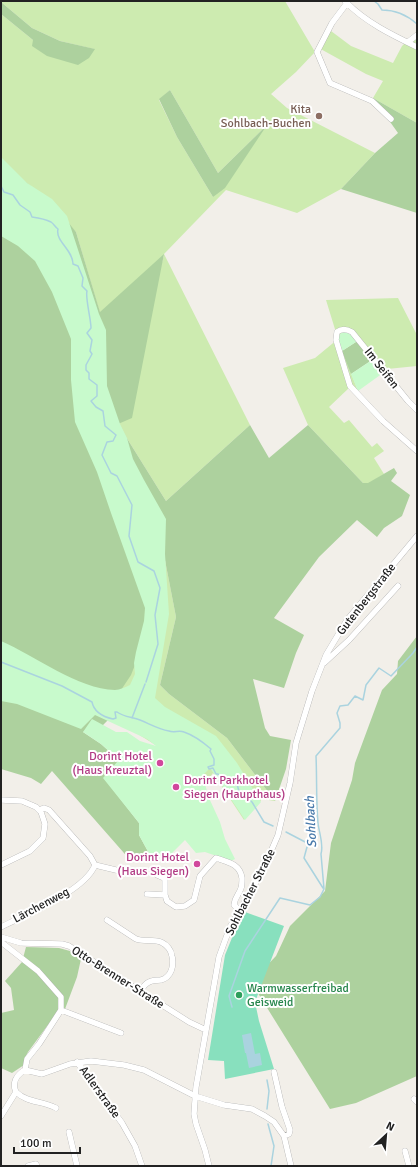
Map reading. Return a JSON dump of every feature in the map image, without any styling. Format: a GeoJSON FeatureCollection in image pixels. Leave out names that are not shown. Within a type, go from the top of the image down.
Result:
{"type":"FeatureCollection","features":[{"type":"Feature","properties":{"kind":"street"},"geometry":{"type":"LineString","coordinates":[[391,119],[372,101],[330,83],[317,52],[332,23],[346,2],[378,26],[417,47]]}},
{"type":"Feature","properties":{"kind":"street"},"geometry":{"type":"LineString","coordinates":[[408,42],[417,36]]}},
{"type":"Feature","properties":{"kind":"street","name":"Im Seifen"},"geometry":{"type":"LineString","coordinates":[[417,410],[408,401],[355,335],[344,329],[337,332],[336,340],[350,386],[383,421],[417,451]]}},
{"type":"Feature","properties":{"kind":"street","name":"Gutenbergstraße"},"geometry":{"type":"LineString","coordinates":[[321,666],[347,620],[417,536]]}},
{"type":"Feature","properties":{"kind":"street"},"geometry":{"type":"LineString","coordinates":[[321,666],[349,640],[398,586]]}},
{"type":"Feature","properties":{"kind":"street","name":"Sohlbacher Straße"},"geometry":{"type":"LineString","coordinates":[[209,1166],[206,1150],[196,1124],[194,1114],[195,1096],[219,957],[230,927],[263,870],[278,835],[290,783],[296,744],[321,666]]}},
{"type":"Feature","properties":{"kind":"street"},"geometry":{"type":"LineString","coordinates":[[1,800],[8,799],[27,802],[36,806],[45,824],[42,838],[30,851],[1,865]]}},
{"type":"Feature","properties":{"kind":"street"},"geometry":{"type":"LineString","coordinates":[[39,810],[44,808],[48,810],[90,856],[95,865],[120,871]]}},
{"type":"Feature","properties":{"kind":"street"},"geometry":{"type":"LineString","coordinates":[[157,875],[165,880],[164,895],[169,903],[176,907],[185,906],[194,900],[200,876],[216,858],[233,864],[240,871],[242,887],[234,899],[234,905],[240,911]]}},
{"type":"Feature","properties":{"kind":"street","name":"Lärchenweg"},"geometry":{"type":"LineString","coordinates":[[1,927],[60,898],[90,875],[95,865]]}},
{"type":"Feature","properties":{"kind":"street"},"geometry":{"type":"LineString","coordinates":[[147,894],[164,895]]}},
{"type":"Feature","properties":{"kind":"street"},"geometry":{"type":"LineString","coordinates":[[107,920],[136,939],[142,941],[158,941],[163,943],[168,946],[171,952],[172,967],[169,975],[162,979],[149,982],[140,990]]}},
{"type":"Feature","properties":{"kind":"street","name":"Otto-Brenner-Straße"},"geometry":{"type":"LineString","coordinates":[[1,937],[21,943],[62,944],[69,946],[189,1022],[206,1030]]}},
{"type":"Feature","properties":{"kind":"street"},"geometry":{"type":"LineString","coordinates":[[1,942],[38,971],[61,997],[61,1010],[27,1058],[25,1070]]}},
{"type":"Feature","properties":{"kind":"street"},"geometry":{"type":"LineString","coordinates":[[61,1010],[121,1033]]}},
{"type":"Feature","properties":{"kind":"street"},"geometry":{"type":"LineString","coordinates":[[56,1108],[51,1105],[24,1098],[16,1092],[14,1088],[15,1080],[20,1073],[25,1070],[42,1074],[77,1062],[124,1064],[137,1067],[195,1096],[224,1105],[258,1111],[274,1122],[284,1136],[292,1166]]}},
{"type":"Feature","properties":{"kind":"street","name":"Adlerstraße"},"geometry":{"type":"LineString","coordinates":[[77,1062],[122,1123],[135,1146],[142,1166]]}},
{"type":"Feature","properties":{"kind":"street"},"geometry":{"type":"LineString","coordinates":[[274,1072],[282,1107],[290,1130],[289,1134],[284,1136]]}},
{"type":"Feature","properties":{"kind":"street"},"geometry":{"type":"LineString","coordinates":[[1,1116],[16,1092]]}},
{"type":"Feature","properties":{"kind":"street"},"geometry":{"type":"LineString","coordinates":[[68,1132],[77,1166]]}},
{"type":"Feature","properties":{"kind":"street"},"geometry":{"type":"LineString","coordinates":[[405,1151],[409,1166]]}},
{"type":"Feature","properties":{"kind":"street"},"geometry":{"type":"LineString","coordinates":[[28,1166],[37,1165]]}},
{"type":"Feature","properties":{"kind":"green space"},"geometry":{"type":"Polygon","coordinates":[[[285,1],[315,52],[296,72],[271,94],[287,108],[375,153],[341,189],[297,213],[226,190],[164,254],[250,425],[166,501],[118,424],[164,255],[100,313],[76,232],[1,160],[1,14],[33,40],[94,49],[60,41],[32,28],[1,2],[285,1]],[[170,90],[159,100],[177,137],[213,197],[265,127],[218,173],[170,90]]]}},
{"type":"Feature","properties":{"kind":"green space"},"geometry":{"type":"Polygon","coordinates":[[[1,2],[32,28],[60,41],[95,49],[89,58],[78,65],[47,56],[32,46],[33,40],[1,14],[1,2]]]}},
{"type":"Feature","properties":{"kind":"green space"},"geometry":{"type":"Polygon","coordinates":[[[327,28],[351,46],[393,63],[402,46],[417,31],[417,123],[373,98],[383,81],[366,74],[317,47],[327,28]]]}},
{"type":"Feature","properties":{"kind":"green space"},"geometry":{"type":"Polygon","coordinates":[[[170,90],[218,173],[267,125],[225,188],[213,197],[177,137],[159,99],[170,90]]]}},
{"type":"Feature","properties":{"kind":"green space"},"geometry":{"type":"Polygon","coordinates":[[[373,98],[417,123],[417,213],[341,189],[375,153],[398,133],[373,98]]]}},
{"type":"Feature","properties":{"kind":"green space"},"geometry":{"type":"Polygon","coordinates":[[[1,157],[27,183],[52,199],[67,216],[99,314],[106,330],[107,386],[120,424],[127,438],[133,459],[166,519],[165,554],[169,614],[155,698],[165,707],[216,736],[237,763],[261,802],[245,820],[210,768],[200,778],[205,784],[225,839],[235,859],[231,861],[205,852],[196,853],[185,840],[170,855],[151,857],[139,835],[139,823],[103,778],[119,760],[101,744],[83,732],[92,719],[116,732],[127,732],[140,741],[156,746],[147,739],[95,715],[81,729],[17,704],[1,701],[1,641],[57,671],[86,684],[115,690],[130,685],[135,674],[134,663],[144,621],[145,608],[97,472],[75,422],[71,380],[71,339],[52,292],[35,261],[18,246],[1,236],[1,157]]]}},
{"type":"Feature","properties":{"kind":"green space"},"geometry":{"type":"Polygon","coordinates":[[[1,160],[16,175],[52,202],[76,232],[100,312],[164,254],[132,418],[118,424],[166,501],[250,425],[269,458],[308,425],[363,483],[368,483],[394,468],[397,473],[391,481],[410,495],[402,516],[384,528],[377,537],[357,520],[319,557],[274,618],[304,635],[284,688],[253,679],[265,728],[270,736],[291,740],[286,769],[275,801],[227,738],[169,694],[160,685],[176,617],[164,555],[141,567],[148,632],[131,675],[117,696],[108,720],[103,725],[83,732],[101,744],[119,760],[104,778],[139,823],[139,835],[151,857],[131,861],[52,771],[41,784],[31,778],[1,769],[1,160]]]}},
{"type":"Feature","properties":{"kind":"green space"},"geometry":{"type":"Polygon","coordinates":[[[398,298],[417,335],[417,366],[387,369],[383,373],[359,340],[338,339],[326,300],[398,298]]]}},
{"type":"Feature","properties":{"kind":"green space"},"geometry":{"type":"Polygon","coordinates":[[[347,332],[359,340],[342,351],[338,339],[340,334],[347,332]]]}},
{"type":"Feature","properties":{"kind":"green space"},"geometry":{"type":"Polygon","coordinates":[[[338,339],[358,391],[350,387],[329,407],[344,423],[349,420],[372,447],[377,443],[384,451],[374,458],[384,474],[368,484],[363,483],[308,425],[283,368],[315,358],[338,339]]]}},
{"type":"Feature","properties":{"kind":"green space"},"geometry":{"type":"Polygon","coordinates":[[[359,340],[372,360],[351,374],[342,351],[359,340]]]}},
{"type":"Feature","properties":{"kind":"green space"},"geometry":{"type":"Polygon","coordinates":[[[372,360],[383,373],[358,391],[351,374],[372,360]]]}},
{"type":"Feature","properties":{"kind":"green space"},"geometry":{"type":"Polygon","coordinates":[[[164,555],[176,617],[160,685],[169,694],[227,738],[275,801],[262,799],[244,820],[213,773],[205,784],[162,749],[141,736],[59,674],[164,555]]]}},
{"type":"Feature","properties":{"kind":"green space"},"geometry":{"type":"Polygon","coordinates":[[[417,636],[417,1076],[356,1103],[330,1109],[251,982],[276,956],[290,926],[325,891],[331,843],[352,780],[355,763],[382,690],[397,674],[398,661],[417,636]]]}},
{"type":"Feature","properties":{"kind":"green space","name":"Warmwasserfreibad Geisweid"},"geometry":{"type":"Polygon","coordinates":[[[245,912],[284,926],[255,1002],[259,1021],[274,1069],[225,1079],[224,1061],[208,1060],[225,955],[238,923],[245,912]]]}},
{"type":"Feature","properties":{"kind":"green space"},"geometry":{"type":"Polygon","coordinates":[[[26,947],[59,948],[70,951],[81,959],[77,977],[65,1009],[56,1014],[28,1052],[24,1065],[12,1073],[1,1068],[1,1013],[14,1010],[11,988],[5,981],[22,962],[26,947]]]}},
{"type":"Feature","properties":{"kind":"water"},"geometry":{"type":"Polygon","coordinates":[[[251,1033],[255,1054],[260,1053],[262,1065],[249,1068],[242,1035],[251,1033]]]}},
{"type":"Feature","properties":{"kind":"waterway","name":"Sohlbach"},"geometry":{"type":"LineString","coordinates":[[374,1],[382,10],[401,14],[417,24]]}},
{"type":"Feature","properties":{"kind":"waterway"},"geometry":{"type":"LineString","coordinates":[[1,186],[4,192],[13,195],[20,205],[30,212],[32,217],[51,222],[58,229],[59,238],[70,254],[73,264],[78,266],[83,278],[82,286],[87,291],[91,328],[87,333],[92,340],[90,351],[92,354],[86,365],[86,370],[89,373],[89,379],[97,385],[97,396],[91,401],[96,407],[103,411],[105,426],[116,435],[113,441],[107,442],[102,455],[111,473],[117,476],[132,505],[129,536],[138,562],[154,571],[160,588],[155,615],[158,644],[146,682]]}},
{"type":"Feature","properties":{"kind":"waterway","name":"Sohlbach"},"geometry":{"type":"LineString","coordinates":[[232,1007],[229,996],[245,951],[280,898],[310,905],[320,897],[324,889],[321,854],[322,842],[317,815],[316,756],[340,728],[337,713],[340,706],[348,705],[355,696],[363,700],[366,685],[379,668],[391,676],[417,647]]}},
{"type":"Feature","properties":{"kind":"waterway"},"geometry":{"type":"LineString","coordinates":[[1,662],[62,686],[92,702],[95,709],[106,717],[113,719],[116,718],[115,712],[117,712],[161,729],[171,732],[182,731],[195,737],[211,749],[210,751],[214,759],[214,765],[208,767],[209,769],[213,768],[216,774],[218,774],[223,780],[236,781],[239,791],[252,802],[264,822],[273,826]]}},
{"type":"Feature","properties":{"kind":"waterway"},"geometry":{"type":"LineString","coordinates":[[132,718],[145,684]]}},
{"type":"Feature","properties":{"kind":"waterway"},"geometry":{"type":"LineString","coordinates":[[286,832],[310,845],[307,847],[304,858],[323,888]]}},
{"type":"Feature","properties":{"kind":"waterway","name":"Sohlbach"},"geometry":{"type":"LineString","coordinates":[[267,1080],[269,1091],[267,1109]]}},
{"type":"Feature","properties":{"kind":"waterway","name":"Sohlbach"},"geometry":{"type":"LineString","coordinates":[[268,1124],[274,1146],[271,1166]]}},
{"type":"Feature","properties":{"kind":"place","name":"Kita Sohlbach-Buchen"},"geometry":{"type":"Point","coordinates":[319,116]}},
{"type":"Feature","properties":{"kind":"place","name":"Dorint Hotel (Haus Kreuztal)"},"geometry":{"type":"Point","coordinates":[160,763]}},
{"type":"Feature","properties":{"kind":"place","name":"Dorint Parkhotel Siegen (Haupthaus)"},"geometry":{"type":"Point","coordinates":[176,787]}},
{"type":"Feature","properties":{"kind":"place","name":"Dorint Hotel (Haus Siegen)"},"geometry":{"type":"Point","coordinates":[197,864]}},
{"type":"Feature","properties":{"kind":"place","name":"Warmwasserfreibad Geisweid"},"geometry":{"type":"Point","coordinates":[239,995]}}]}
